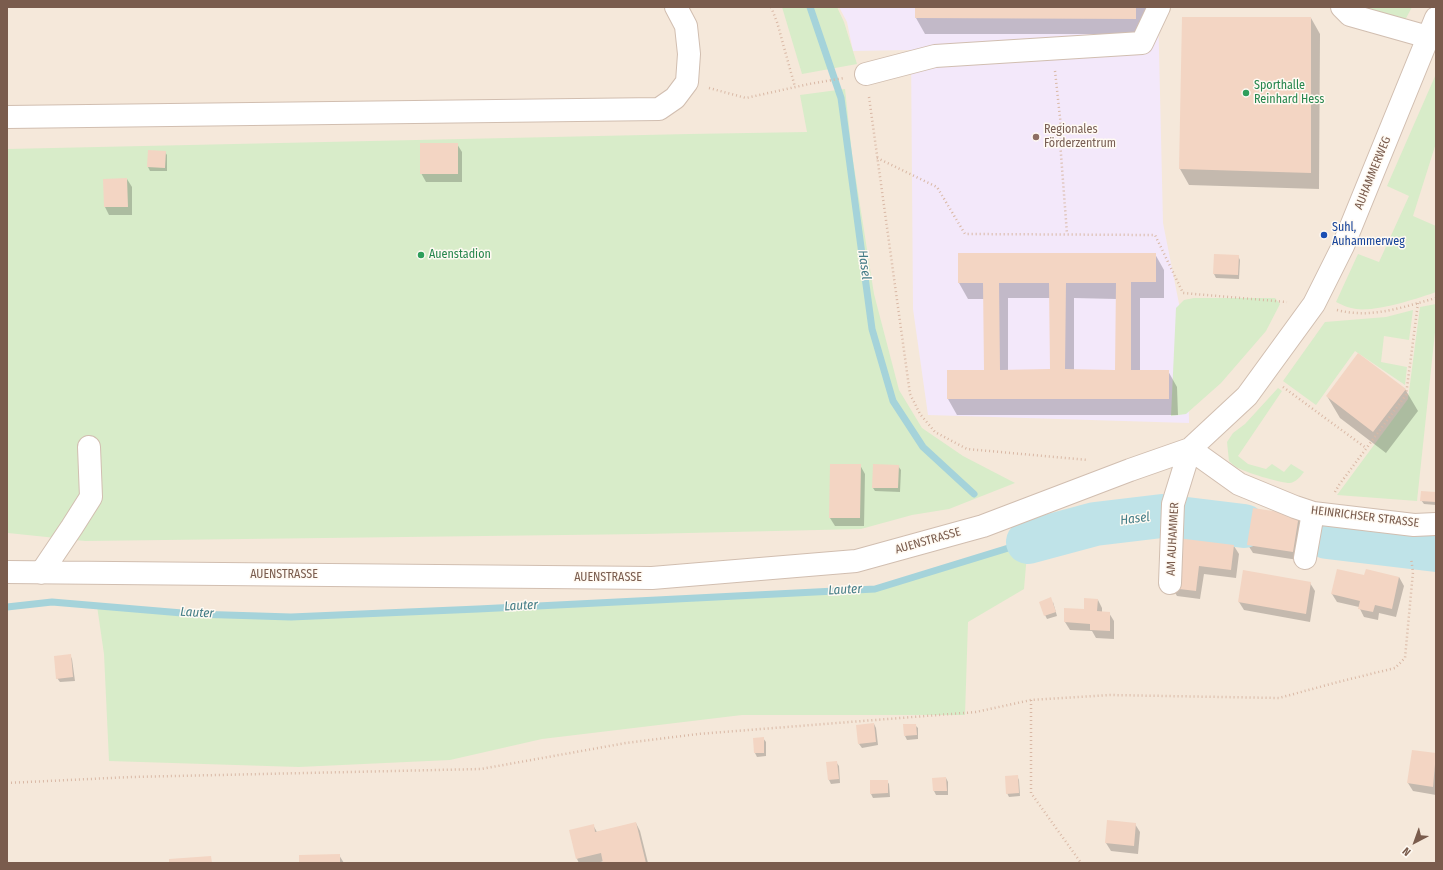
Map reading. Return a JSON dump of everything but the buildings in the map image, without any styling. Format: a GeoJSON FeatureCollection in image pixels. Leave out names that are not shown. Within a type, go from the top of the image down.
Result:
{"type":"FeatureCollection","features":[{"type":"Feature","properties":{"kind":"street"},"geometry":{"type":"LineString","coordinates":[[7,117],[659,109],[675,98],[687,82],[689,54],[686,26],[676,7]]}},
{"type":"Feature","properties":{"kind":"street"},"geometry":{"type":"LineString","coordinates":[[858,76],[935,56],[1142,43],[1159,7]]}},
{"type":"Feature","properties":{"kind":"street"},"geometry":{"type":"LineString","coordinates":[[1342,7],[1350,14],[1428,37]]}},
{"type":"Feature","properties":{"kind":"street","name":"AUHAMMERWEG"},"geometry":{"type":"LineString","coordinates":[[1190,449],[1247,396],[1314,304],[1343,246],[1436,18]]}},
{"type":"Feature","properties":{"kind":"street"},"geometry":{"type":"LineString","coordinates":[[41,573],[91,497],[89,447]]}},
{"type":"Feature","properties":{"kind":"street","name":"HEINRICHSER STRASSE"},"geometry":{"type":"LineString","coordinates":[[1190,449],[1239,484],[1295,507],[1319,513],[1414,525],[1436,524]]}},
{"type":"Feature","properties":{"kind":"street","name":"AM AUHAMMER"},"geometry":{"type":"LineString","coordinates":[[1170,583],[1172,515],[1190,449]]}},
{"type":"Feature","properties":{"kind":"street","name":"AUENSTRASSE"},"geometry":{"type":"LineString","coordinates":[[7,572],[652,578],[856,561],[983,526],[1130,470],[1190,449]]}},
{"type":"Feature","properties":{"kind":"street"},"geometry":{"type":"LineString","coordinates":[[1305,558],[1319,513]]}},
{"type":"Feature","properties":{"kind":"path"},"geometry":{"type":"LineString","coordinates":[[771,7],[777,22],[795,87]]}},
{"type":"Feature","properties":{"kind":"path"},"geometry":{"type":"LineString","coordinates":[[1053,49],[1061,127],[1060,141],[1067,234]]}},
{"type":"Feature","properties":{"kind":"path"},"geometry":{"type":"LineString","coordinates":[[687,82],[746,98],[809,84],[858,76],[877,158],[910,394],[920,414],[935,432],[967,449],[1085,459],[1093,461]]}},
{"type":"Feature","properties":{"kind":"path"},"geometry":{"type":"LineString","coordinates":[[877,158],[937,187],[965,234],[1155,235],[1183,293],[1314,304],[1347,313],[1381,313],[1436,298]]}},
{"type":"Feature","properties":{"kind":"path"},"geometry":{"type":"LineString","coordinates":[[1319,513],[1406,394],[1418,303]]}},
{"type":"Feature","properties":{"kind":"path"},"geometry":{"type":"LineString","coordinates":[[1263,373],[1366,448]]}},
{"type":"Feature","properties":{"kind":"path"},"geometry":{"type":"LineString","coordinates":[[7,783],[131,777],[481,769],[626,743],[698,734],[976,712],[1031,700],[1110,695],[1279,698],[1395,668],[1405,658],[1413,572],[1411,558]]}},
{"type":"Feature","properties":{"kind":"path"},"geometry":{"type":"LineString","coordinates":[[1031,700],[1031,793],[1081,863]]}},
{"type":"Feature","properties":{"kind":"shaded area"},"geometry":{"type":"Polygon","coordinates":[[[7,7],[1436,7],[1436,863],[7,863],[7,7]]]}},
{"type":"Feature","properties":{"kind":"shaded area","name":"Regionales Förderzentrum"},"geometry":{"type":"Polygon","coordinates":[[[839,7],[1158,7],[1163,223],[1188,349],[1189,423],[928,415],[913,309],[911,50],[853,51],[847,22],[839,7]]]}},
{"type":"Feature","properties":{"kind":"green space"},"geometry":{"type":"Polygon","coordinates":[[[782,7],[837,7],[844,22],[857,64],[802,74],[782,7]]]}},
{"type":"Feature","properties":{"kind":"green space"},"geometry":{"type":"Polygon","coordinates":[[[1367,7],[1412,7],[1404,22],[1372,17],[1367,7]]]}},
{"type":"Feature","properties":{"kind":"green space"},"geometry":{"type":"Polygon","coordinates":[[[1436,74],[1436,143],[1413,216],[1436,226],[1436,292],[1406,302],[1370,309],[1347,307],[1336,302],[1358,254],[1379,262],[1409,196],[1387,186],[1436,74]]]}},
{"type":"Feature","properties":{"kind":"green space","name":"Auenstadion"},"geometry":{"type":"Polygon","coordinates":[[[845,89],[852,154],[874,294],[899,390],[922,428],[963,456],[1015,483],[949,509],[912,515],[861,529],[645,534],[85,541],[8,533],[7,149],[807,132],[800,95],[845,89]]]}},
{"type":"Feature","properties":{"kind":"green space"},"geometry":{"type":"Polygon","coordinates":[[[1194,298],[1275,298],[1280,304],[1266,331],[1221,383],[1186,414],[1171,416],[1176,308],[1184,300],[1194,298]]]}},
{"type":"Feature","properties":{"kind":"green space"},"geometry":{"type":"Polygon","coordinates":[[[1436,304],[1436,323],[1417,501],[1337,495],[1408,399],[1420,307],[1436,304]]]}},
{"type":"Feature","properties":{"kind":"green space"},"geometry":{"type":"Polygon","coordinates":[[[1413,310],[1409,340],[1384,336],[1381,362],[1407,367],[1405,385],[1355,351],[1316,405],[1283,381],[1325,322],[1386,317],[1413,310]]]}},
{"type":"Feature","properties":{"kind":"green space"},"geometry":{"type":"Polygon","coordinates":[[[1278,388],[1282,391],[1238,456],[1248,464],[1266,469],[1272,464],[1284,472],[1291,464],[1304,472],[1296,480],[1290,483],[1285,483],[1246,472],[1236,467],[1229,461],[1227,442],[1233,433],[1245,424],[1278,388]]]}},
{"type":"Feature","properties":{"kind":"green space"},"geometry":{"type":"Polygon","coordinates":[[[1028,542],[1024,589],[968,622],[965,715],[742,715],[542,739],[450,760],[299,767],[109,761],[104,654],[97,606],[194,614],[291,617],[875,589],[1028,542]]]}},
{"type":"Feature","properties":{"kind":"waterway","name":"Hasel"},"geometry":{"type":"LineString","coordinates":[[810,7],[841,98],[872,329],[893,401],[923,447],[974,494]]}},
{"type":"Feature","properties":{"kind":"waterway","name":"Hasel"},"geometry":{"type":"LineString","coordinates":[[1028,542],[1095,524],[1162,516],[1244,526]]}},
{"type":"Feature","properties":{"kind":"waterway","name":"Hasel"},"geometry":{"type":"LineString","coordinates":[[1327,537],[1436,550]]}},
{"type":"Feature","properties":{"kind":"waterway","name":"Lauter"},"geometry":{"type":"LineString","coordinates":[[7,607],[52,602],[194,614],[291,617],[875,589],[1028,542]]}},
{"type":"Feature","properties":{"kind":"place","name":"Sporthalle Reinhard Hess"},"geometry":{"type":"Point","coordinates":[1246,93]}},
{"type":"Feature","properties":{"kind":"place","name":"Regionales Förderzentrum"},"geometry":{"type":"Point","coordinates":[1036,137]}},
{"type":"Feature","properties":{"kind":"place","name":"Suhl, Auhammerweg"},"geometry":{"type":"Point","coordinates":[1324,235]}},
{"type":"Feature","properties":{"kind":"place","name":"Auenstadion"},"geometry":{"type":"Point","coordinates":[421,255]}}]}
